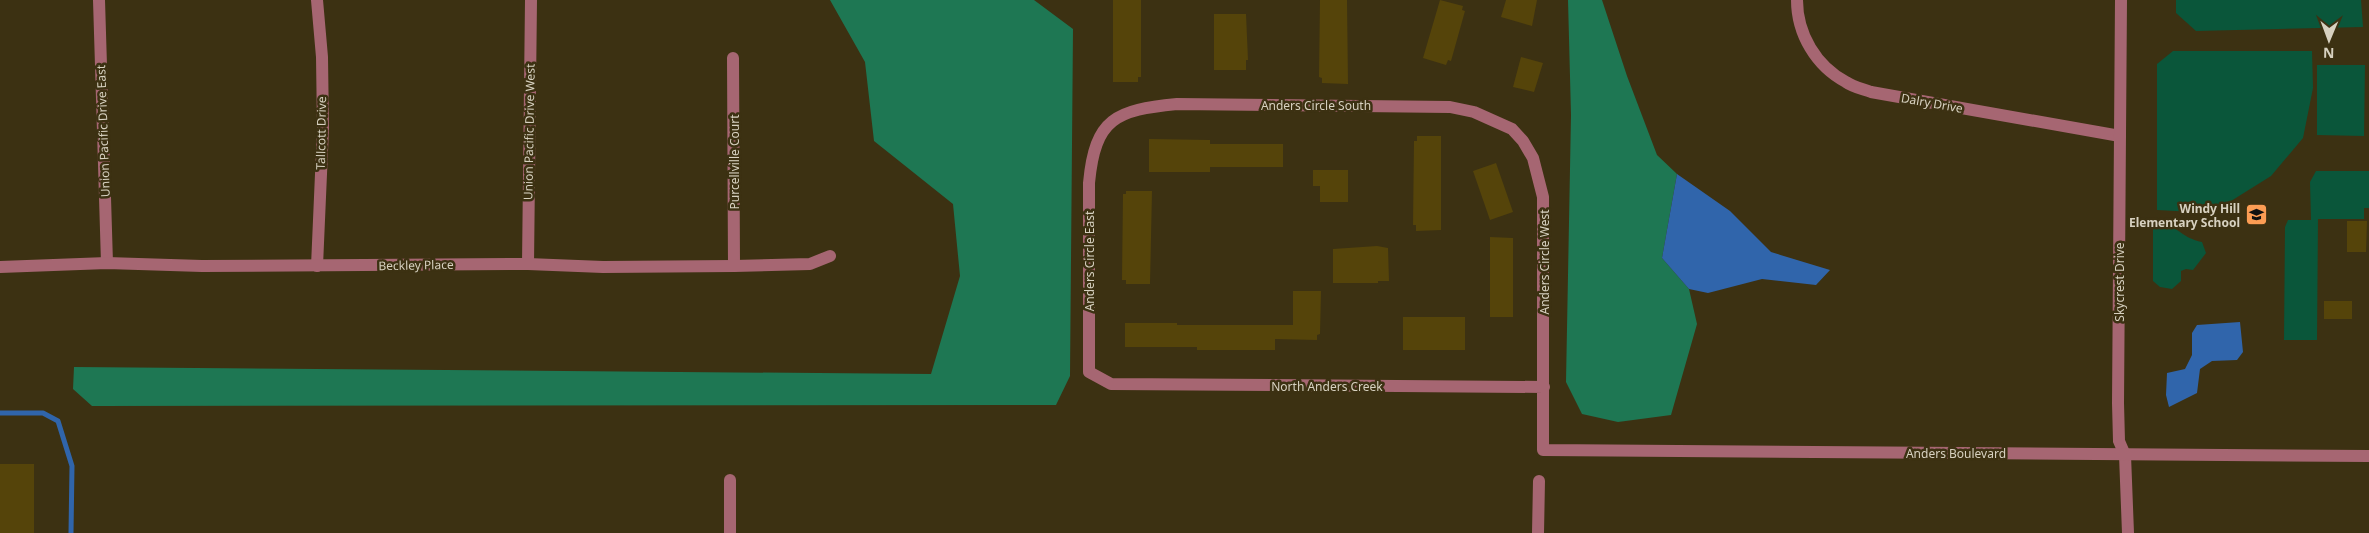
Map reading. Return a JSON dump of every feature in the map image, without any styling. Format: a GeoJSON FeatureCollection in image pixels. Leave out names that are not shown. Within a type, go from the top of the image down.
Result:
{"type":"FeatureCollection","features":[{"type":"Feature","properties":{"kind":"street","name":"Union Pacific Drive East"},"geometry":{"type":"LineString","coordinates":[[99,0],[107,263]]}},
{"type":"Feature","properties":{"kind":"street","name":"Tallcott Drive"},"geometry":{"type":"LineString","coordinates":[[317,0],[322,57],[323,128],[317,266]]}},
{"type":"Feature","properties":{"kind":"street","name":"Union Pacific Drive West"},"geometry":{"type":"LineString","coordinates":[[528,264],[531,0]]}},
{"type":"Feature","properties":{"kind":"street","name":"Dalry Drive"},"geometry":{"type":"LineString","coordinates":[[1797,0],[1801,31],[1815,57],[1846,83],[1871,92],[2120,136]]}},
{"type":"Feature","properties":{"kind":"street","name":"Skycrest Drive"},"geometry":{"type":"LineString","coordinates":[[2121,0],[2118,403],[2119,441],[2125,455],[2128,533]]}},
{"type":"Feature","properties":{"kind":"street","name":"Purcellville Court"},"geometry":{"type":"LineString","coordinates":[[733,58],[734,266]]}},
{"type":"Feature","properties":{"kind":"street","name":"Anders Circle South"},"geometry":{"type":"LineString","coordinates":[[1105,129],[1128,111],[1145,107],[1177,104],[1450,106],[1474,112],[1512,129],[1523,141]]}},
{"type":"Feature","properties":{"kind":"street","name":"Anders Circle East"},"geometry":{"type":"LineString","coordinates":[[1105,129],[1096,142],[1091,158],[1089,183],[1089,372],[1111,384]]}},
{"type":"Feature","properties":{"kind":"street","name":"Anders Circle West"},"geometry":{"type":"LineString","coordinates":[[1523,141],[1533,158],[1543,197],[1543,450]]}},
{"type":"Feature","properties":{"kind":"street","name":"Beckley Place"},"geometry":{"type":"LineString","coordinates":[[0,267],[107,263],[202,266],[528,264],[603,267],[734,266],[810,264],[830,256]]}},
{"type":"Feature","properties":{"kind":"street","name":"North Anders Creek"},"geometry":{"type":"LineString","coordinates":[[1111,384],[1544,387]]}},
{"type":"Feature","properties":{"kind":"street","name":"Anders Boulevard"},"geometry":{"type":"LineString","coordinates":[[1543,450],[2369,456]]}},
{"type":"Feature","properties":{"kind":"street"},"geometry":{"type":"LineString","coordinates":[[730,480],[730,533]]}},
{"type":"Feature","properties":{"kind":"street"},"geometry":{"type":"LineString","coordinates":[[1538,533],[1539,481]]}},
{"type":"Feature","properties":{"kind":"green space"},"geometry":{"type":"Polygon","coordinates":[[[830,0],[1034,0],[1073,29],[1070,376],[1056,405],[92,406],[73,389],[74,367],[931,374],[960,276],[953,204],[874,141],[865,62],[830,0]]]}},
{"type":"Feature","properties":{"kind":"green space"},"geometry":{"type":"Polygon","coordinates":[[[1568,0],[1602,0],[1627,76],[1657,155],[1677,174],[1662,258],[1689,289],[1697,324],[1671,415],[1618,422],[1582,414],[1566,382],[1571,115],[1568,0]]]}},
{"type":"Feature","properties":{"kind":"green space"},"geometry":{"type":"Polygon","coordinates":[[[2176,0],[2361,0],[2363,27],[2196,31],[2176,13],[2176,0]]]}},
{"type":"Feature","properties":{"kind":"green space"},"geometry":{"type":"Polygon","coordinates":[[[2173,51],[2312,51],[2313,88],[2303,138],[2271,176],[2231,201],[2194,212],[2157,210],[2157,64],[2173,51]]]}},
{"type":"Feature","properties":{"kind":"green space"},"geometry":{"type":"Polygon","coordinates":[[[2317,65],[2365,65],[2364,136],[2317,135],[2317,65]]]}},
{"type":"Feature","properties":{"kind":"green space"},"geometry":{"type":"Polygon","coordinates":[[[2316,171],[2369,171],[2369,208],[2364,208],[2364,219],[2318,219],[2317,340],[2284,340],[2285,227],[2288,220],[2311,220],[2310,182],[2316,171]]]}},
{"type":"Feature","properties":{"kind":"green space"},"geometry":{"type":"Polygon","coordinates":[[[2161,223],[2202,242],[2206,253],[2193,270],[2186,269],[2181,271],[2181,281],[2172,289],[2160,287],[2153,281],[2153,229],[2161,223]]]}},
{"type":"Feature","properties":{"kind":"water"},"geometry":{"type":"Polygon","coordinates":[[[1677,174],[1730,211],[1771,252],[1830,270],[1816,285],[1762,279],[1708,293],[1689,289],[1662,258],[1677,174]]]}},
{"type":"Feature","properties":{"kind":"water"},"geometry":{"type":"Polygon","coordinates":[[[2240,322],[2243,352],[2237,360],[2212,361],[2200,369],[2197,393],[2169,407],[2166,395],[2167,373],[2185,369],[2192,355],[2192,333],[2197,325],[2240,322]]]}},
{"type":"Feature","properties":{"kind":"building"},"geometry":{"type":"Polygon","coordinates":[[[1113,0],[1141,0],[1141,77],[1138,77],[1138,82],[1113,82],[1113,0]]]}},
{"type":"Feature","properties":{"kind":"building"},"geometry":{"type":"Polygon","coordinates":[[[1320,0],[1347,0],[1348,84],[1322,83],[1322,78],[1319,77],[1320,0]]]}},
{"type":"Feature","properties":{"kind":"building"},"geometry":{"type":"Polygon","coordinates":[[[1440,0],[1463,6],[1462,10],[1465,11],[1451,61],[1448,60],[1446,65],[1423,58],[1440,0]]]}},
{"type":"Feature","properties":{"kind":"building"},"geometry":{"type":"Polygon","coordinates":[[[1506,0],[1537,0],[1532,26],[1501,17],[1506,0]]]}},
{"type":"Feature","properties":{"kind":"building"},"geometry":{"type":"Polygon","coordinates":[[[1214,14],[1246,14],[1248,60],[1246,60],[1246,70],[1214,70],[1214,14]]]}},
{"type":"Feature","properties":{"kind":"building"},"geometry":{"type":"Polygon","coordinates":[[[1521,57],[1543,63],[1534,92],[1513,87],[1521,57]]]}},
{"type":"Feature","properties":{"kind":"building"},"geometry":{"type":"Polygon","coordinates":[[[1417,136],[1441,136],[1441,230],[1416,231],[1416,225],[1413,225],[1414,141],[1417,141],[1417,136]]]}},
{"type":"Feature","properties":{"kind":"building"},"geometry":{"type":"Polygon","coordinates":[[[1149,139],[1210,140],[1210,144],[1283,144],[1283,167],[1210,167],[1210,172],[1149,172],[1149,139]]]}},
{"type":"Feature","properties":{"kind":"building"},"geometry":{"type":"Polygon","coordinates":[[[1496,163],[1513,212],[1490,220],[1473,171],[1496,163]]]}},
{"type":"Feature","properties":{"kind":"building"},"geometry":{"type":"Polygon","coordinates":[[[1313,170],[1348,170],[1348,202],[1320,202],[1320,186],[1313,186],[1313,170]]]}},
{"type":"Feature","properties":{"kind":"building"},"geometry":{"type":"Polygon","coordinates":[[[1126,191],[1152,191],[1150,284],[1126,284],[1126,280],[1122,280],[1123,194],[1126,194],[1126,191]]]}},
{"type":"Feature","properties":{"kind":"building"},"geometry":{"type":"Polygon","coordinates":[[[2347,221],[2367,221],[2366,252],[2347,252],[2347,221]]]}},
{"type":"Feature","properties":{"kind":"building"},"geometry":{"type":"Polygon","coordinates":[[[1490,237],[1513,238],[1513,317],[1490,317],[1490,237]]]}},
{"type":"Feature","properties":{"kind":"building"},"geometry":{"type":"Polygon","coordinates":[[[1377,246],[1388,248],[1389,281],[1378,281],[1378,283],[1333,283],[1333,249],[1377,246]]]}},
{"type":"Feature","properties":{"kind":"building"},"geometry":{"type":"Polygon","coordinates":[[[1293,291],[1321,291],[1320,334],[1317,335],[1317,340],[1275,339],[1275,350],[1197,350],[1197,347],[1125,347],[1125,323],[1293,325],[1293,291]]]}},
{"type":"Feature","properties":{"kind":"building"},"geometry":{"type":"Polygon","coordinates":[[[2324,301],[2352,301],[2352,319],[2324,319],[2324,301]]]}},
{"type":"Feature","properties":{"kind":"building"},"geometry":{"type":"Polygon","coordinates":[[[1403,317],[1465,317],[1465,350],[1403,350],[1403,317]]]}},
{"type":"Feature","properties":{"kind":"building"},"geometry":{"type":"Polygon","coordinates":[[[0,464],[34,464],[34,533],[0,533],[0,464]]]}},
{"type":"Feature","properties":{"kind":"waterway"},"geometry":{"type":"LineString","coordinates":[[0,413],[43,413],[58,421],[72,466],[71,533]]}},
{"type":"Feature","properties":{"kind":"place","name":"Windy Hill Elementary School"},"geometry":{"type":"Point","coordinates":[2256,215]}}]}
